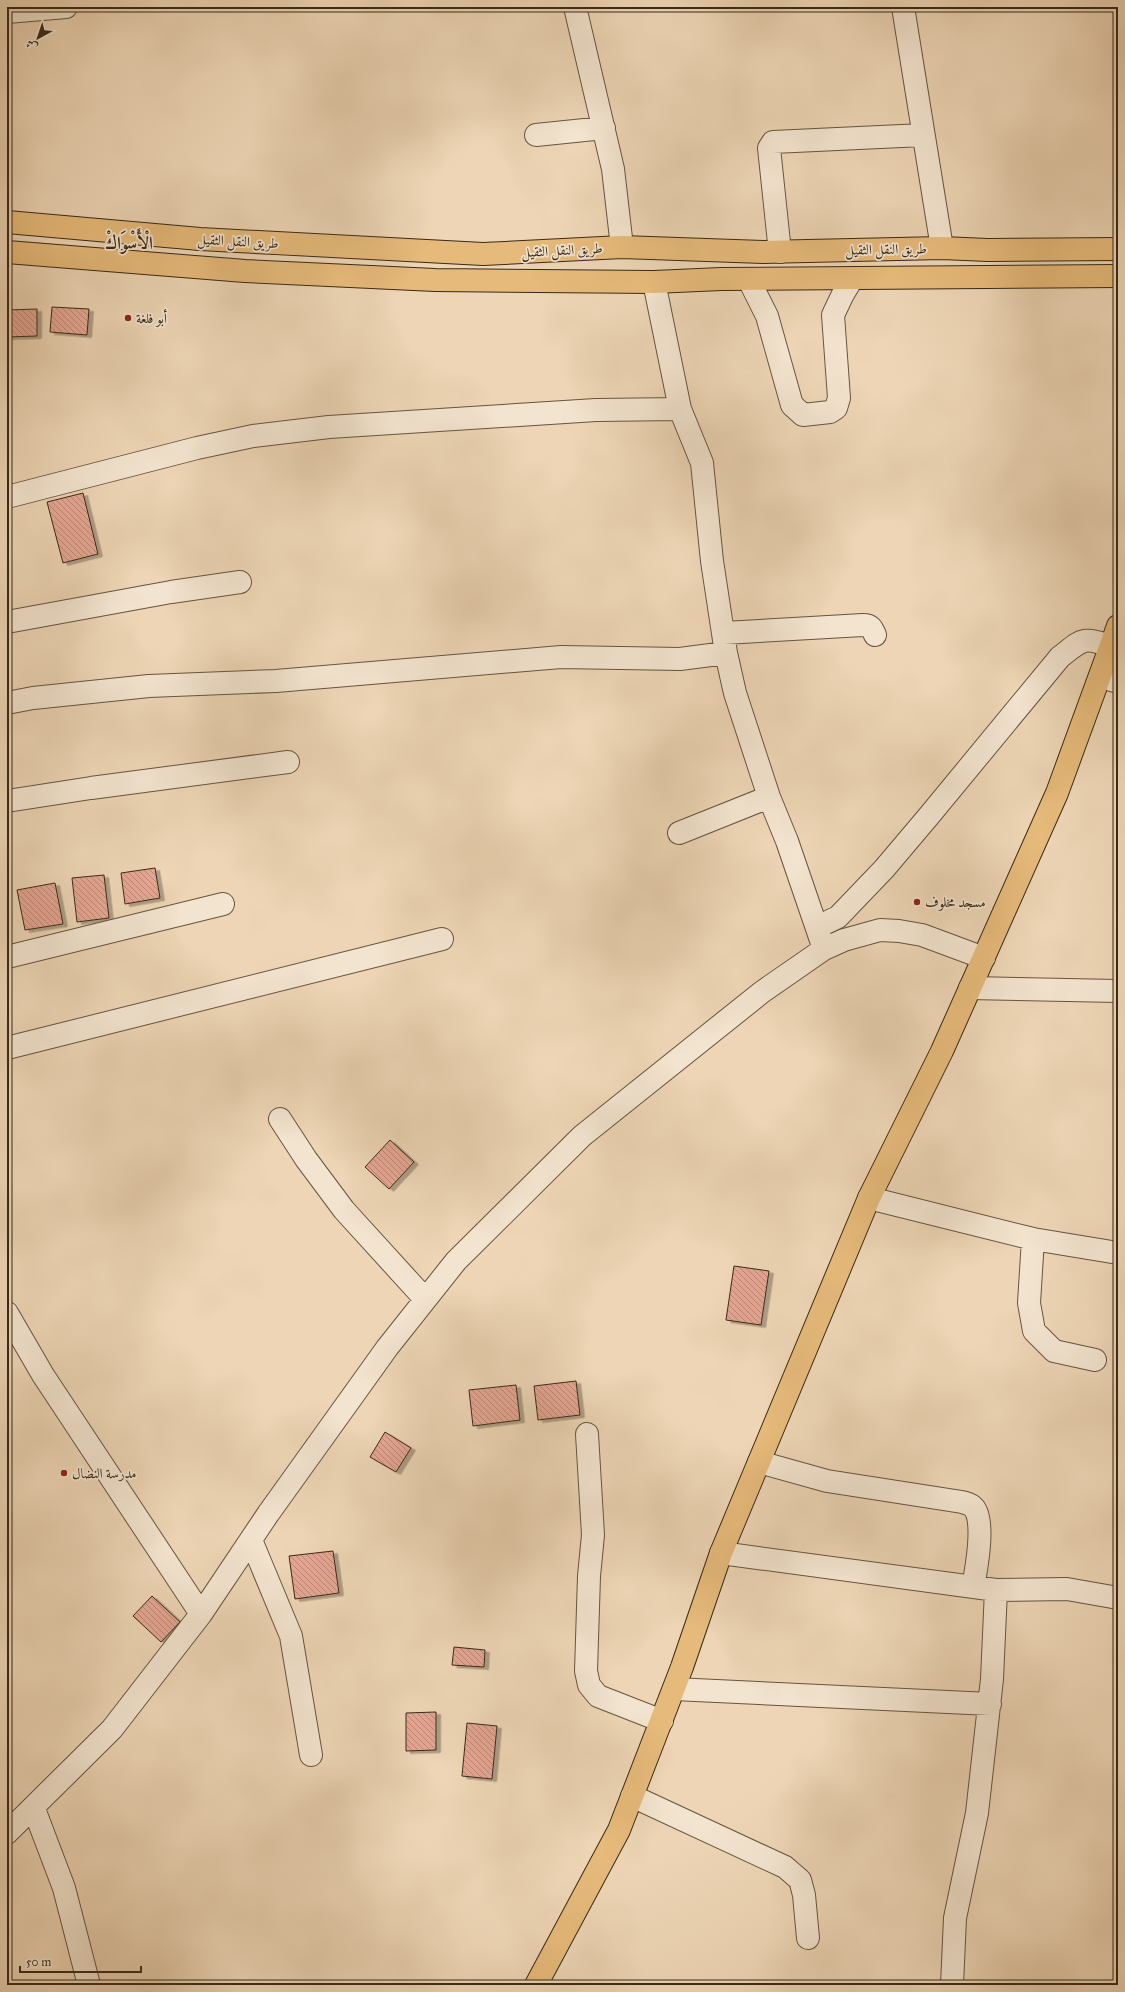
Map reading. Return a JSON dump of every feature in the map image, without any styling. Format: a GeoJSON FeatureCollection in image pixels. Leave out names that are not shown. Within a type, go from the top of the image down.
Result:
{"type":"FeatureCollection","features":[{"type":"Feature","properties":{"kind":"main road","name":"طريق النقل الثقيل"},"geometry":{"type":"LineString","coordinates":[[7,222],[200,239],[483,254],[622,247],[780,252],[942,248],[988,250],[1118,249]]}},
{"type":"Feature","properties":{"kind":"main road","name":"طريق النقل الثقيل"},"geometry":{"type":"LineString","coordinates":[[7,252],[253,272],[435,280],[654,282],[721,279],[749,280],[1118,276]]}},
{"type":"Feature","properties":{"kind":"main road"},"geometry":{"type":"LineString","coordinates":[[536,1985],[619,1830],[674,1689],[721,1553],[869,1198],[942,1051],[1109,680],[1110,646],[1118,626]]}},
{"type":"Feature","properties":{"kind":"street"},"geometry":{"type":"LineString","coordinates":[[7,12],[66,7]]}},
{"type":"Feature","properties":{"kind":"street"},"geometry":{"type":"LineString","coordinates":[[575,7],[613,168],[622,247]]}},
{"type":"Feature","properties":{"kind":"street"},"geometry":{"type":"LineString","coordinates":[[902,7],[942,248]]}},
{"type":"Feature","properties":{"kind":"street"},"geometry":{"type":"LineString","coordinates":[[536,135],[604,128]]}},
{"type":"Feature","properties":{"kind":"street"},"geometry":{"type":"LineString","coordinates":[[780,252],[770,148],[773,142],[923,135]]}},
{"type":"Feature","properties":{"kind":"street"},"geometry":{"type":"LineString","coordinates":[[749,280],[767,316],[792,405],[803,415],[830,412],[836,408],[839,398],[833,315],[842,294],[852,278]]}},
{"type":"Feature","properties":{"kind":"street"},"geometry":{"type":"LineString","coordinates":[[654,282],[680,409],[702,464],[712,561],[734,693],[769,797],[787,841],[824,949]]}},
{"type":"Feature","properties":{"kind":"street"},"geometry":{"type":"LineString","coordinates":[[7,497],[197,448],[253,436],[329,427],[596,410],[680,409]]}},
{"type":"Feature","properties":{"kind":"street"},"geometry":{"type":"LineString","coordinates":[[7,622],[171,592],[240,582]]}},
{"type":"Feature","properties":{"kind":"street"},"geometry":{"type":"LineString","coordinates":[[7,703],[33,698],[149,686],[276,681],[561,657],[680,659],[725,643],[863,625],[872,628],[874,635]]}},
{"type":"Feature","properties":{"kind":"street"},"geometry":{"type":"LineString","coordinates":[[817,927],[838,917],[858,898],[928,817],[1060,657],[1081,641],[1092,640],[1110,646]]}},
{"type":"Feature","properties":{"kind":"street"},"geometry":{"type":"LineString","coordinates":[[7,801],[146,780],[288,762]]}},
{"type":"Feature","properties":{"kind":"street"},"geometry":{"type":"LineString","coordinates":[[679,833],[769,797]]}},
{"type":"Feature","properties":{"kind":"street"},"geometry":{"type":"LineString","coordinates":[[7,956],[223,904]]}},
{"type":"Feature","properties":{"kind":"street"},"geometry":{"type":"LineString","coordinates":[[7,1833],[34,1809],[112,1729],[202,1614],[251,1540],[387,1348],[456,1261],[582,1136],[762,992],[824,949],[844,940],[880,930],[922,935],[984,958]]}},
{"type":"Feature","properties":{"kind":"street"},"geometry":{"type":"LineString","coordinates":[[7,1048],[442,939]]}},
{"type":"Feature","properties":{"kind":"street"},"geometry":{"type":"LineString","coordinates":[[970,988],[1118,991]]}},
{"type":"Feature","properties":{"kind":"street"},"geometry":{"type":"LineString","coordinates":[[280,1120],[306,1159],[344,1210],[425,1299]]}},
{"type":"Feature","properties":{"kind":"street"},"geometry":{"type":"LineString","coordinates":[[869,1198],[1033,1239],[1118,1253]]}},
{"type":"Feature","properties":{"kind":"street"},"geometry":{"type":"LineString","coordinates":[[1033,1239],[1029,1303],[1034,1331],[1054,1351],[1095,1360]]}},
{"type":"Feature","properties":{"kind":"street"},"geometry":{"type":"LineString","coordinates":[[7,1313],[43,1375],[202,1614]]}},
{"type":"Feature","properties":{"kind":"street"},"geometry":{"type":"LineString","coordinates":[[587,1434],[594,1535],[589,1576],[586,1663],[589,1685],[598,1696],[662,1721]]}},
{"type":"Feature","properties":{"kind":"street"},"geometry":{"type":"LineString","coordinates":[[759,1462],[828,1480],[962,1502],[974,1507],[979,1516],[978,1555],[973,1587]]}},
{"type":"Feature","properties":{"kind":"street"},"geometry":{"type":"LineString","coordinates":[[251,1540],[291,1636],[311,1754]]}},
{"type":"Feature","properties":{"kind":"street"},"geometry":{"type":"LineString","coordinates":[[721,1553],[996,1590],[1067,1589],[1118,1598]]}},
{"type":"Feature","properties":{"kind":"street"},"geometry":{"type":"LineString","coordinates":[[952,1985],[955,1918],[977,1813],[990,1704],[996,1590]]}},
{"type":"Feature","properties":{"kind":"street"},"geometry":{"type":"LineString","coordinates":[[674,1689],[990,1704]]}},
{"type":"Feature","properties":{"kind":"street"},"geometry":{"type":"LineString","coordinates":[[632,1796],[785,1866],[800,1880],[804,1895],[808,1938]]}},
{"type":"Feature","properties":{"kind":"street"},"geometry":{"type":"LineString","coordinates":[[34,1809],[64,1888],[89,1985]]}},
{"type":"Feature","properties":{"kind":"building"},"geometry":{"type":"Polygon","coordinates":[[[52,307],[89,309],[87,335],[50,332],[52,307]]]}},
{"type":"Feature","properties":{"kind":"building"},"geometry":{"type":"Polygon","coordinates":[[[37,309],[37,336],[7,337],[7,310],[37,309]]]}},
{"type":"Feature","properties":{"kind":"building"},"geometry":{"type":"Polygon","coordinates":[[[83,493],[98,554],[63,563],[47,502],[83,493]]]}},
{"type":"Feature","properties":{"kind":"building"},"geometry":{"type":"Polygon","coordinates":[[[155,868],[160,898],[125,904],[121,873],[155,868]]]}},
{"type":"Feature","properties":{"kind":"building"},"geometry":{"type":"Polygon","coordinates":[[[104,875],[109,918],[77,922],[72,878],[104,875]]]}},
{"type":"Feature","properties":{"kind":"building"},"geometry":{"type":"Polygon","coordinates":[[[55,883],[63,924],[25,930],[17,890],[55,883]]]}},
{"type":"Feature","properties":{"kind":"building"},"geometry":{"type":"Polygon","coordinates":[[[390,1140],[414,1162],[389,1189],[365,1167],[390,1140]]]}},
{"type":"Feature","properties":{"kind":"building"},"geometry":{"type":"Polygon","coordinates":[[[734,1266],[769,1271],[761,1325],[726,1320],[734,1266]]]}},
{"type":"Feature","properties":{"kind":"building"},"geometry":{"type":"Polygon","coordinates":[[[576,1381],[580,1415],[538,1420],[534,1386],[576,1381]]]}},
{"type":"Feature","properties":{"kind":"building"},"geometry":{"type":"Polygon","coordinates":[[[516,1385],[520,1420],[473,1426],[469,1390],[516,1385]]]}},
{"type":"Feature","properties":{"kind":"building"},"geometry":{"type":"Polygon","coordinates":[[[385,1432],[411,1448],[396,1472],[370,1457],[385,1432]]]}},
{"type":"Feature","properties":{"kind":"building"},"geometry":{"type":"Polygon","coordinates":[[[333,1551],[339,1593],[295,1599],[289,1556],[333,1551]]]}},
{"type":"Feature","properties":{"kind":"building"},"geometry":{"type":"Polygon","coordinates":[[[152,1596],[180,1622],[161,1642],[133,1616],[152,1596]]]}},
{"type":"Feature","properties":{"kind":"building"},"geometry":{"type":"Polygon","coordinates":[[[454,1647],[485,1650],[484,1667],[452,1665],[454,1647]]]}},
{"type":"Feature","properties":{"kind":"building"},"geometry":{"type":"Polygon","coordinates":[[[436,1712],[436,1750],[406,1751],[406,1713],[436,1712]]]}},
{"type":"Feature","properties":{"kind":"building"},"geometry":{"type":"Polygon","coordinates":[[[467,1723],[497,1726],[492,1779],[462,1776],[467,1723]]]}},
{"type":"Feature","properties":{"kind":"place","name":"أبو فلغة"},"geometry":{"type":"Point","coordinates":[128,318]}},
{"type":"Feature","properties":{"kind":"place","name":"مسجد مخلوف"},"geometry":{"type":"Point","coordinates":[917,902]}},
{"type":"Feature","properties":{"kind":"place","name":"مدرسة النضال"},"geometry":{"type":"Point","coordinates":[64,1473]}},
{"type":"Feature","properties":{"kind":"district","name":"الْأَسْوَاكْ"},"geometry":{"type":"Point","coordinates":[129,243]}}]}
